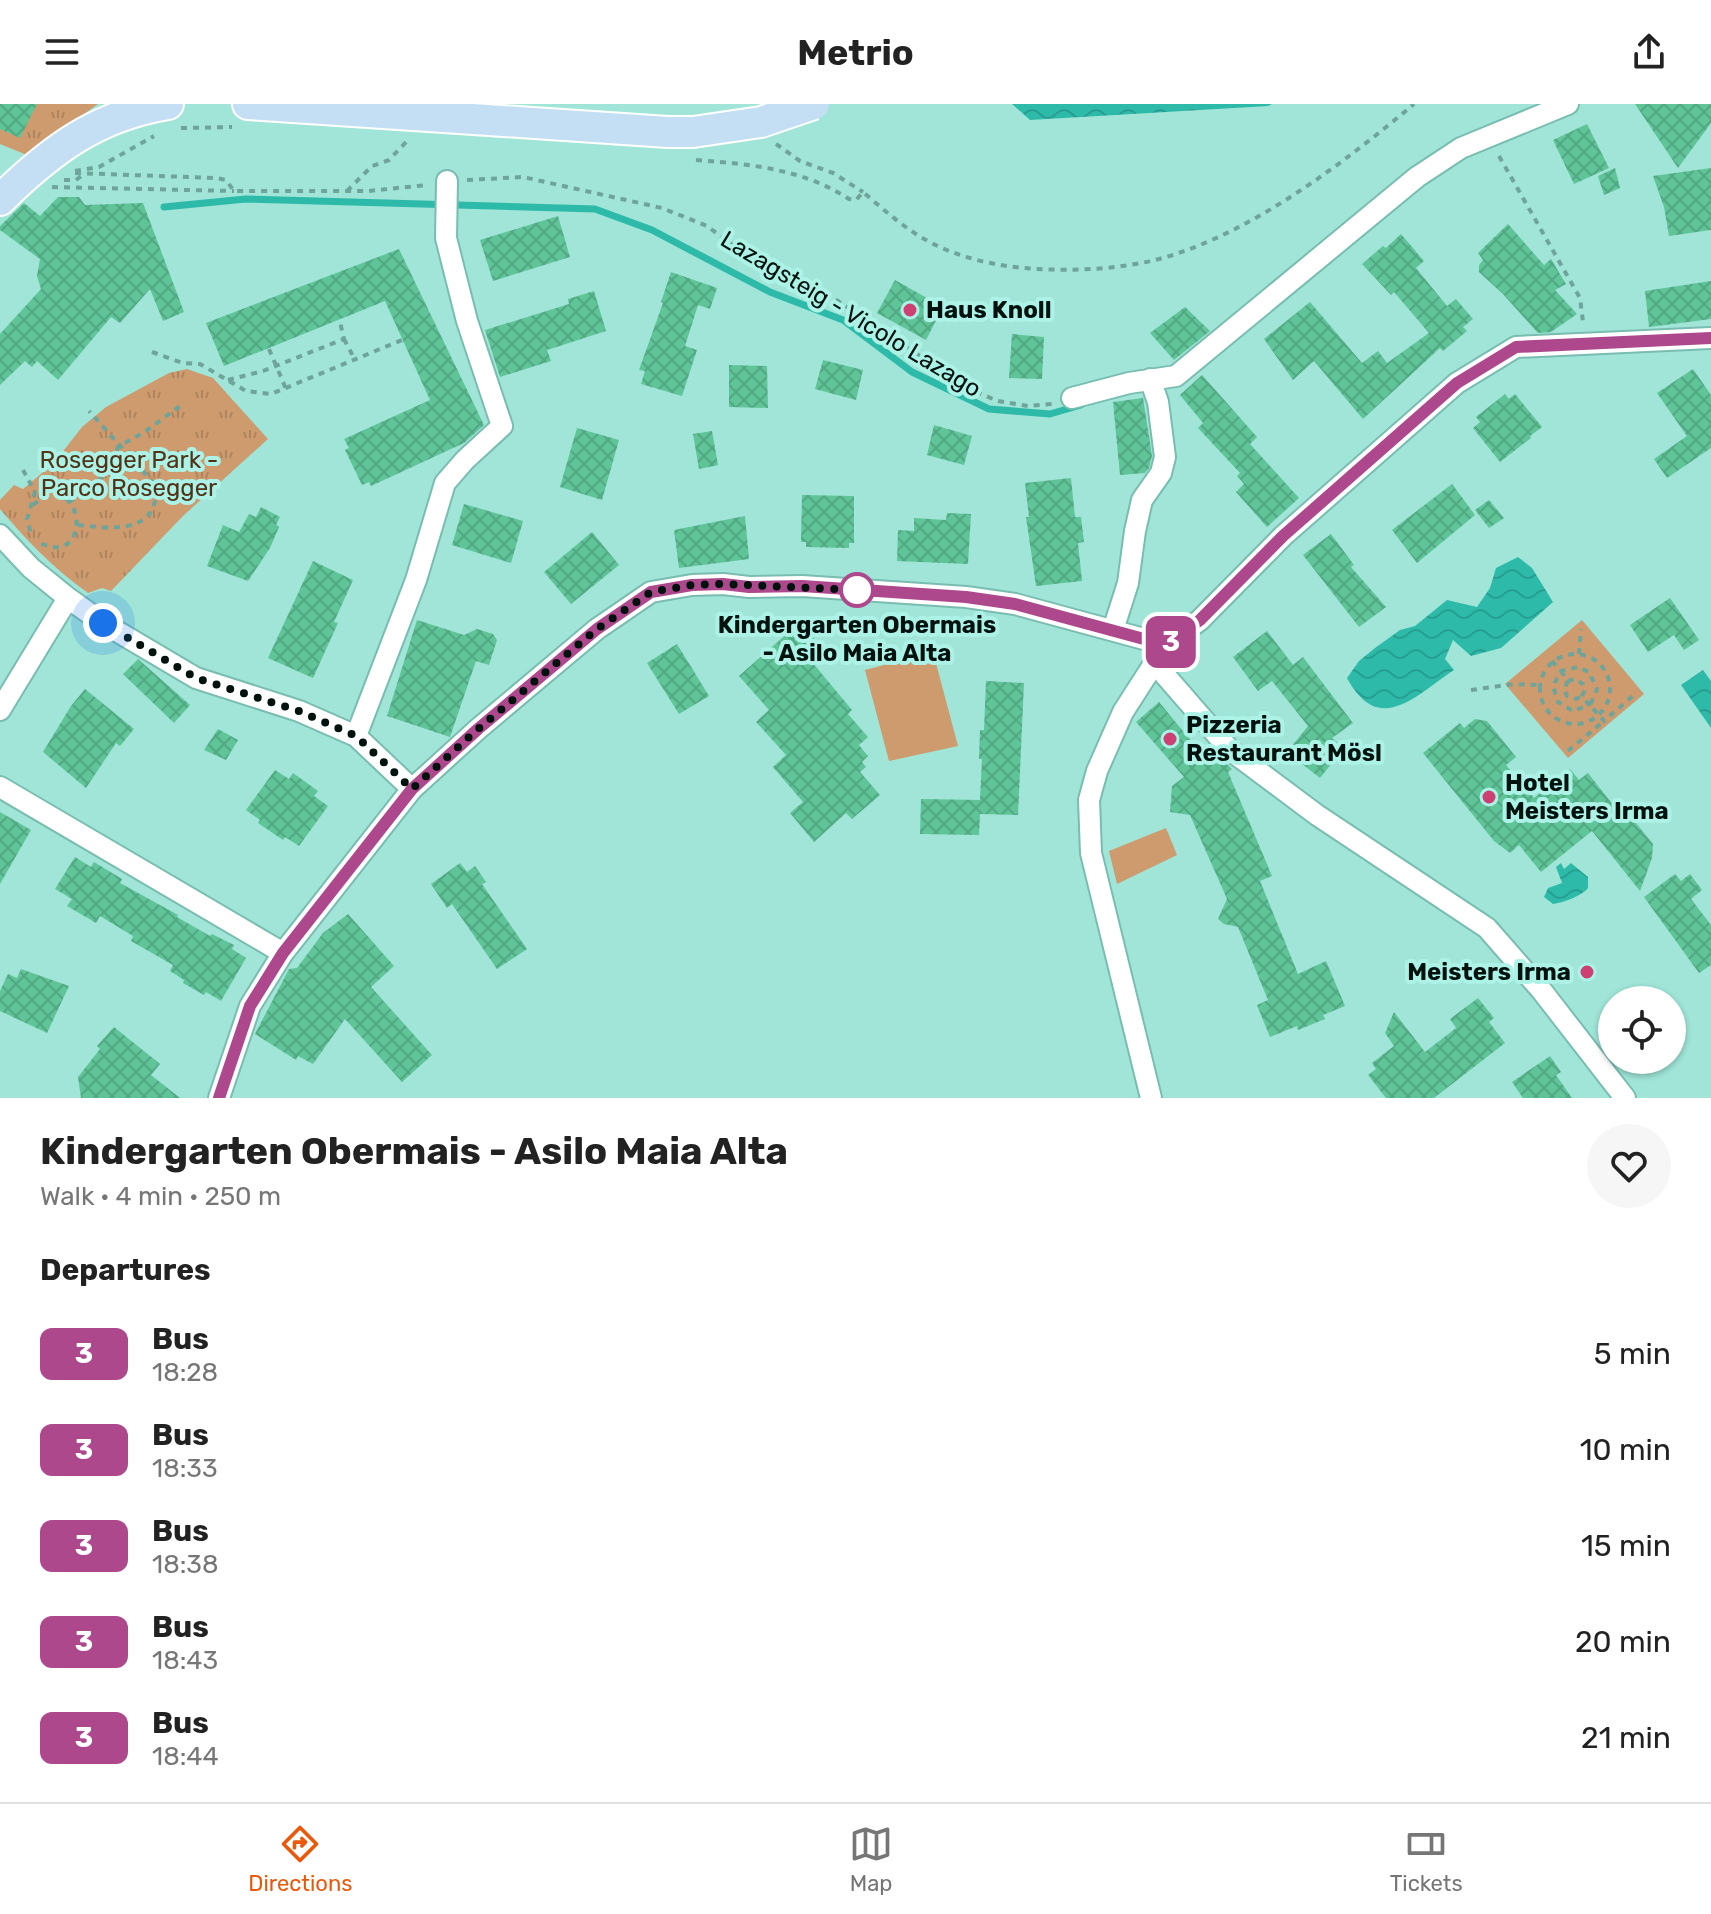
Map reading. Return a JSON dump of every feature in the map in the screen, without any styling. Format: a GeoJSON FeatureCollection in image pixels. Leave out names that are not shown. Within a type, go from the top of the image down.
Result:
{"type":"FeatureCollection","features":[{"type":"Feature","properties":{"kind":"main road"},"geometry":{"type":"LineString","coordinates":[[243,115],[668,132],[690,146],[814,104]]}},
{"type":"Feature","properties":{"kind":"main road"},"geometry":{"type":"LineString","coordinates":[[7,193],[66,164],[104,121],[138,109],[167,122]]}},
{"type":"Feature","properties":{"kind":"street"},"geometry":{"type":"LineString","coordinates":[[1072,398],[1150,379],[1176,376],[1400,190],[1461,148],[1568,104]]}},
{"type":"Feature","properties":{"kind":"street"},"geometry":{"type":"LineString","coordinates":[[356,736],[416,580],[445,483],[502,426],[467,321],[446,238],[447,181]]}},
{"type":"Feature","properties":{"kind":"street"},"geometry":{"type":"LineString","coordinates":[[1151,1098],[1091,853],[1089,800],[1097,771],[1123,712],[1166,645],[1200,620],[1283,536],[1457,383],[1516,347],[1711,338]]}},
{"type":"Feature","properties":{"kind":"street"},"geometry":{"type":"LineString","coordinates":[[1113,630],[1128,583],[1142,500],[1161,473],[1165,457],[1158,402],[1150,379]]}},
{"type":"Feature","properties":{"kind":"street"},"geometry":{"type":"LineString","coordinates":[[0,535],[31,568],[103,623],[196,678],[299,711],[356,736],[412,789]]}},
{"type":"Feature","properties":{"kind":"street"},"geometry":{"type":"LineString","coordinates":[[219,1098],[250,1006],[283,953],[412,789],[597,629],[651,592],[692,585],[723,584],[966,597],[1015,604],[1166,645]]}},
{"type":"Feature","properties":{"kind":"street"},"geometry":{"type":"LineString","coordinates":[[0,710],[68,598]]}},
{"type":"Feature","properties":{"kind":"street"},"geometry":{"type":"LineString","coordinates":[[1166,645],[1164,674],[1230,750],[1317,815],[1487,928],[1542,991],[1625,1098]]}},
{"type":"Feature","properties":{"kind":"street"},"geometry":{"type":"LineString","coordinates":[[0,787],[283,953]]}},
{"type":"Feature","properties":{"kind":"path"},"geometry":{"type":"LineString","coordinates":[[771,140],[800,161],[833,173],[863,192],[898,222],[927,241],[963,256],[1025,268],[1068,271],[1117,267],[1161,258],[1251,219],[1343,162],[1414,104]]}},
{"type":"Feature","properties":{"kind":"path"},"geometry":{"type":"LineString","coordinates":[[66,164],[99,167],[167,122],[207,126],[243,115]]}},
{"type":"Feature","properties":{"kind":"path"},"geometry":{"type":"LineString","coordinates":[[347,191],[372,166],[389,160],[410,137],[396,136]]}},
{"type":"Feature","properties":{"kind":"path"},"geometry":{"type":"LineString","coordinates":[[1492,144],[1580,298],[1586,344]]}},
{"type":"Feature","properties":{"kind":"path"},"geometry":{"type":"LineString","coordinates":[[690,146],[784,171],[834,189],[849,199],[856,200],[863,192]]}},
{"type":"Feature","properties":{"kind":"path","name":"Lazagsteig - Vicolo Lazago"},"geometry":{"type":"LineString","coordinates":[[66,164],[84,174],[216,178],[226,180],[234,191],[403,189],[447,181],[523,177],[662,208],[707,226],[750,258],[784,271],[838,301],[969,389],[998,401],[1028,406],[1072,398]]}},
{"type":"Feature","properties":{"kind":"path"},"geometry":{"type":"LineString","coordinates":[[76,180],[84,174]]}},
{"type":"Feature","properties":{"kind":"path"},"geometry":{"type":"LineString","coordinates":[[7,193],[234,191]]}},
{"type":"Feature","properties":{"kind":"path"},"geometry":{"type":"LineString","coordinates":[[340,322],[344,339],[355,360]]}},
{"type":"Feature","properties":{"kind":"path"},"geometry":{"type":"LineString","coordinates":[[226,380],[276,367],[344,339]]}},
{"type":"Feature","properties":{"kind":"path"},"geometry":{"type":"LineString","coordinates":[[152,352],[183,363],[200,364],[246,391],[271,394],[402,340]]}},
{"type":"Feature","properties":{"kind":"path"},"geometry":{"type":"LineString","coordinates":[[269,349],[286,389]]}},
{"type":"Feature","properties":{"kind":"path"},"geometry":{"type":"LineString","coordinates":[[69,502],[92,487],[108,471],[118,447],[180,406]]}},
{"type":"Feature","properties":{"kind":"path"},"geometry":{"type":"LineString","coordinates":[[78,525],[108,527],[129,524],[148,516],[158,488],[118,447],[89,411]]}},
{"type":"Feature","properties":{"kind":"path"},"geometry":{"type":"LineString","coordinates":[[23,470],[35,492],[27,519],[35,540],[54,547],[72,539],[78,525],[76,510],[69,502],[51,496],[33,505]]}},
{"type":"Feature","properties":{"kind":"path"},"geometry":{"type":"LineString","coordinates":[[1579,654],[1581,629]]}},
{"type":"Feature","properties":{"kind":"path"},"geometry":{"type":"LineString","coordinates":[[1568,654],[1579,654],[1600,664],[1609,680],[1609,697],[1598,715],[1578,724],[1562,722],[1544,706],[1539,685],[1542,674],[1552,661],[1568,654]]}},
{"type":"Feature","properties":{"kind":"path"},"geometry":{"type":"LineString","coordinates":[[1552,661],[1568,681]]}},
{"type":"Feature","properties":{"kind":"path"},"geometry":{"type":"LineString","coordinates":[[1578,667],[1589,672],[1597,689],[1590,705],[1573,711],[1558,702],[1553,686],[1561,671],[1578,667]]}},
{"type":"Feature","properties":{"kind":"path"},"geometry":{"type":"LineString","coordinates":[[1568,681],[1581,681],[1585,687],[1582,696],[1576,699],[1567,696],[1564,689],[1568,681]]}},
{"type":"Feature","properties":{"kind":"path"},"geometry":{"type":"LineString","coordinates":[[1471,690],[1514,684],[1539,685]]}},
{"type":"Feature","properties":{"kind":"path"},"geometry":{"type":"LineString","coordinates":[[1568,751],[1636,693]]}},
{"type":"Feature","properties":{"kind":"path"},"geometry":{"type":"LineString","coordinates":[[1582,696],[1604,721]]}},
{"type":"Feature","properties":{"kind":"green space"},"geometry":{"type":"Polygon","coordinates":[[[0,104],[98,104],[27,155],[0,144],[0,104]]]}},
{"type":"Feature","properties":{"kind":"green space","name":"Rosegger Park - Parco Rosegger"},"geometry":{"type":"Polygon","coordinates":[[[187,369],[213,378],[268,439],[183,516],[111,591],[102,588],[88,593],[31,543],[0,509],[0,500],[14,485],[23,489],[54,463],[82,427],[106,407],[169,373],[187,369]]]}},
{"type":"Feature","properties":{"kind":"green space"},"geometry":{"type":"Polygon","coordinates":[[[1582,620],[1644,694],[1568,758],[1505,684],[1582,620]]]}},
{"type":"Feature","properties":{"kind":"green space"},"geometry":{"type":"Polygon","coordinates":[[[933,652],[958,746],[889,761],[865,670],[933,652]]]}},
{"type":"Feature","properties":{"kind":"green space"},"geometry":{"type":"Polygon","coordinates":[[[1166,828],[1177,855],[1117,884],[1109,851],[1166,828]]]}},
{"type":"Feature","properties":{"kind":"water"},"geometry":{"type":"Polygon","coordinates":[[[1012,104],[1272,104],[1030,120],[1012,104]]]}},
{"type":"Feature","properties":{"kind":"water"},"geometry":{"type":"Polygon","coordinates":[[[1518,557],[1532,568],[1553,602],[1501,648],[1471,656],[1453,640],[1445,659],[1454,670],[1411,700],[1385,708],[1372,705],[1359,696],[1347,678],[1359,661],[1400,630],[1415,626],[1447,600],[1477,607],[1490,588],[1496,568],[1518,557]]]}},
{"type":"Feature","properties":{"kind":"water"},"geometry":{"type":"Polygon","coordinates":[[[1703,670],[1711,681],[1711,728],[1681,685],[1703,670]]]}},
{"type":"Feature","properties":{"kind":"water"},"geometry":{"type":"Polygon","coordinates":[[[1561,863],[1564,869],[1571,863],[1588,877],[1588,888],[1572,899],[1553,904],[1544,897],[1548,888],[1562,883],[1556,867],[1561,863]]]}},
{"type":"Feature","properties":{"kind":"building"},"geometry":{"type":"Polygon","coordinates":[[[0,104],[37,104],[20,138],[0,129],[0,104]]]}},
{"type":"Feature","properties":{"kind":"building"},"geometry":{"type":"Polygon","coordinates":[[[1635,104],[1711,104],[1711,123],[1678,168],[1635,104]]]}},
{"type":"Feature","properties":{"kind":"building"},"geometry":{"type":"Polygon","coordinates":[[[1587,124],[1609,168],[1574,184],[1553,140],[1587,124]]]}},
{"type":"Feature","properties":{"kind":"building"},"geometry":{"type":"Polygon","coordinates":[[[1615,168],[1620,188],[1604,195],[1598,176],[1615,168]]]}},
{"type":"Feature","properties":{"kind":"building"},"geometry":{"type":"Polygon","coordinates":[[[1711,168],[1711,230],[1669,236],[1664,207],[1653,176],[1711,168]]]}},
{"type":"Feature","properties":{"kind":"building"},"geometry":{"type":"Polygon","coordinates":[[[58,197],[79,197],[85,205],[143,203],[184,312],[163,321],[150,289],[120,323],[111,317],[58,380],[37,361],[32,367],[25,361],[0,385],[0,334],[41,289],[37,276],[40,259],[0,230],[0,226],[24,203],[40,216],[58,197]]]}},
{"type":"Feature","properties":{"kind":"building"},"geometry":{"type":"Polygon","coordinates":[[[558,216],[570,257],[493,281],[480,240],[558,216]]]}},
{"type":"Feature","properties":{"kind":"building"},"geometry":{"type":"Polygon","coordinates":[[[1508,224],[1544,265],[1551,259],[1566,284],[1555,290],[1577,314],[1551,332],[1538,333],[1479,272],[1483,260],[1478,253],[1508,224]]]}},
{"type":"Feature","properties":{"kind":"building"},"geometry":{"type":"Polygon","coordinates":[[[1401,234],[1424,261],[1416,268],[1447,306],[1456,299],[1473,319],[1463,327],[1467,331],[1443,351],[1440,348],[1363,419],[1314,361],[1293,380],[1264,339],[1310,302],[1362,363],[1378,351],[1387,363],[1429,333],[1394,292],[1391,295],[1362,264],[1401,234]]]}},
{"type":"Feature","properties":{"kind":"building"},"geometry":{"type":"Polygon","coordinates":[[[399,249],[484,425],[464,443],[371,486],[369,482],[362,485],[345,450],[349,448],[344,439],[430,400],[385,301],[224,366],[206,323],[399,249]]]}},
{"type":"Feature","properties":{"kind":"building"},"geometry":{"type":"Polygon","coordinates":[[[671,272],[717,288],[710,309],[698,305],[685,346],[697,350],[682,396],[641,384],[645,371],[639,370],[671,272]]]}},
{"type":"Feature","properties":{"kind":"building","name":"Haus Knoll"},"geometry":{"type":"Polygon","coordinates":[[[895,280],[943,307],[926,340],[877,313],[895,280]]]}},
{"type":"Feature","properties":{"kind":"building"},"geometry":{"type":"Polygon","coordinates":[[[1711,281],[1711,319],[1649,327],[1645,291],[1711,281]]]}},
{"type":"Feature","properties":{"kind":"building"},"geometry":{"type":"Polygon","coordinates":[[[594,291],[606,331],[547,350],[551,361],[500,377],[485,330],[569,304],[568,299],[594,291]]]}},
{"type":"Feature","properties":{"kind":"building"},"geometry":{"type":"Polygon","coordinates":[[[1185,307],[1210,331],[1174,360],[1150,333],[1185,307]]]}},
{"type":"Feature","properties":{"kind":"building"},"geometry":{"type":"Polygon","coordinates":[[[1012,334],[1044,337],[1042,379],[1009,378],[1012,334]]]}},
{"type":"Feature","properties":{"kind":"building"},"geometry":{"type":"Polygon","coordinates":[[[823,360],[863,370],[856,400],[815,389],[823,360]]]}},
{"type":"Feature","properties":{"kind":"building"},"geometry":{"type":"Polygon","coordinates":[[[729,365],[767,366],[768,408],[729,407],[729,365]]]}},
{"type":"Feature","properties":{"kind":"building"},"geometry":{"type":"Polygon","coordinates":[[[1693,369],[1711,395],[1711,448],[1667,478],[1654,459],[1687,436],[1657,393],[1693,369]]]}},
{"type":"Feature","properties":{"kind":"building"},"geometry":{"type":"Polygon","coordinates":[[[1202,375],[1257,437],[1250,444],[1299,498],[1267,527],[1236,492],[1244,484],[1237,476],[1240,473],[1198,428],[1203,423],[1180,395],[1202,375]]]}},
{"type":"Feature","properties":{"kind":"building"},"geometry":{"type":"Polygon","coordinates":[[[1505,394],[1509,399],[1515,394],[1542,427],[1500,462],[1473,428],[1480,422],[1476,417],[1505,394]]]}},
{"type":"Feature","properties":{"kind":"building"},"geometry":{"type":"Polygon","coordinates":[[[1143,398],[1152,456],[1149,468],[1145,473],[1120,475],[1113,402],[1143,398]]]}},
{"type":"Feature","properties":{"kind":"building"},"geometry":{"type":"Polygon","coordinates":[[[934,425],[972,436],[964,465],[927,455],[934,425]]]}},
{"type":"Feature","properties":{"kind":"building"},"geometry":{"type":"Polygon","coordinates":[[[577,428],[619,440],[602,500],[560,487],[577,428]]]}},
{"type":"Feature","properties":{"kind":"building"},"geometry":{"type":"Polygon","coordinates":[[[712,431],[718,465],[699,469],[693,434],[712,431]]]}},
{"type":"Feature","properties":{"kind":"building"},"geometry":{"type":"Polygon","coordinates":[[[1071,478],[1075,517],[1081,517],[1084,542],[1078,543],[1082,581],[1036,586],[1026,517],[1029,517],[1025,483],[1071,478]]]}},
{"type":"Feature","properties":{"kind":"building"},"geometry":{"type":"Polygon","coordinates":[[[1452,484],[1475,515],[1417,563],[1392,530],[1452,484]]]}},
{"type":"Feature","properties":{"kind":"building"},"geometry":{"type":"Polygon","coordinates":[[[802,495],[854,496],[854,543],[849,543],[849,548],[806,547],[806,542],[801,542],[802,495]]]}},
{"type":"Feature","properties":{"kind":"building"},"geometry":{"type":"Polygon","coordinates":[[[1489,500],[1504,518],[1489,528],[1475,510],[1489,500]]]}},
{"type":"Feature","properties":{"kind":"building"},"geometry":{"type":"Polygon","coordinates":[[[464,504],[523,521],[511,563],[452,545],[464,504]]]}},
{"type":"Feature","properties":{"kind":"building"},"geometry":{"type":"Polygon","coordinates":[[[261,507],[280,517],[276,525],[279,527],[270,548],[248,581],[207,566],[223,525],[239,532],[249,514],[256,517],[261,507]]]}},
{"type":"Feature","properties":{"kind":"building"},"geometry":{"type":"Polygon","coordinates":[[[947,513],[971,514],[968,564],[897,561],[898,530],[914,531],[914,518],[946,520],[947,513]]]}},
{"type":"Feature","properties":{"kind":"building"},"geometry":{"type":"Polygon","coordinates":[[[745,516],[749,559],[679,568],[674,530],[745,516]]]}},
{"type":"Feature","properties":{"kind":"building"},"geometry":{"type":"Polygon","coordinates":[[[592,532],[619,565],[571,604],[544,572],[592,532]]]}},
{"type":"Feature","properties":{"kind":"building"},"geometry":{"type":"Polygon","coordinates":[[[1331,534],[1354,565],[1351,567],[1386,607],[1359,627],[1303,555],[1331,534]]]}},
{"type":"Feature","properties":{"kind":"building"},"geometry":{"type":"Polygon","coordinates":[[[313,561],[353,580],[313,678],[268,658],[313,561]]]}},
{"type":"Feature","properties":{"kind":"building"},"geometry":{"type":"Polygon","coordinates":[[[1670,598],[1699,640],[1684,650],[1674,635],[1648,652],[1630,625],[1670,598]]]}},
{"type":"Feature","properties":{"kind":"building"},"geometry":{"type":"Polygon","coordinates":[[[417,620],[464,635],[477,629],[493,634],[497,640],[489,665],[476,661],[450,737],[387,716],[417,620]]]}},
{"type":"Feature","properties":{"kind":"building"},"geometry":{"type":"Polygon","coordinates":[[[800,622],[825,651],[812,662],[852,710],[848,714],[868,737],[859,745],[868,756],[862,762],[866,767],[860,772],[880,795],[852,819],[846,813],[814,842],[790,813],[803,802],[773,767],[786,755],[756,722],[769,710],[739,676],[800,622]]]}},
{"type":"Feature","properties":{"kind":"building"},"geometry":{"type":"Polygon","coordinates":[[[1267,631],[1293,665],[1303,657],[1353,723],[1332,738],[1344,748],[1320,778],[1287,752],[1308,726],[1272,681],[1258,691],[1233,657],[1267,631]]]}},
{"type":"Feature","properties":{"kind":"building"},"geometry":{"type":"Polygon","coordinates":[[[677,644],[709,696],[679,714],[647,663],[677,644]]]}},
{"type":"Feature","properties":{"kind":"building"},"geometry":{"type":"Polygon","coordinates":[[[138,659],[190,705],[174,723],[123,674],[138,659]]]}},
{"type":"Feature","properties":{"kind":"building"},"geometry":{"type":"Polygon","coordinates":[[[986,681],[1024,683],[1018,815],[980,814],[979,835],[920,834],[921,799],[980,800],[980,730],[984,730],[986,681]]]}},
{"type":"Feature","properties":{"kind":"building"},"geometry":{"type":"Polygon","coordinates":[[[85,689],[134,729],[120,746],[116,743],[86,788],[43,752],[85,689]]]}},
{"type":"Feature","properties":{"kind":"building"},"geometry":{"type":"Polygon","coordinates":[[[1159,702],[1207,760],[1216,753],[1232,769],[1228,772],[1272,876],[1260,881],[1298,974],[1326,961],[1345,1006],[1323,1015],[1325,1019],[1270,1037],[1257,1005],[1268,1000],[1238,927],[1224,924],[1218,919],[1227,899],[1190,815],[1170,812],[1172,786],[1184,777],[1136,722],[1159,702]]]}},
{"type":"Feature","properties":{"kind":"building","name":"Hotel Meisters Irma"},"geometry":{"type":"Polygon","coordinates":[[[1475,719],[1487,721],[1516,757],[1506,765],[1534,798],[1570,769],[1579,780],[1588,773],[1617,810],[1622,806],[1653,844],[1652,858],[1640,891],[1592,831],[1541,872],[1519,845],[1510,853],[1494,841],[1423,753],[1460,723],[1464,728],[1475,719]]]}},
{"type":"Feature","properties":{"kind":"building"},"geometry":{"type":"Polygon","coordinates":[[[218,729],[238,740],[226,760],[204,750],[218,729]]]}},
{"type":"Feature","properties":{"kind":"building"},"geometry":{"type":"Polygon","coordinates":[[[275,770],[289,779],[293,773],[318,791],[314,796],[328,806],[299,846],[285,837],[283,840],[258,823],[260,820],[246,810],[275,770]]]}},
{"type":"Feature","properties":{"kind":"building"},"geometry":{"type":"Polygon","coordinates":[[[0,812],[31,830],[0,884],[0,812]]]}},
{"type":"Feature","properties":{"kind":"building"},"geometry":{"type":"Polygon","coordinates":[[[75,857],[91,867],[94,862],[122,879],[120,883],[177,917],[210,936],[212,934],[234,945],[232,949],[246,958],[221,1001],[183,983],[184,980],[170,971],[173,965],[131,941],[133,936],[100,916],[96,923],[67,906],[72,899],[55,889],[75,857]]]}},
{"type":"Feature","properties":{"kind":"building"},"geometry":{"type":"Polygon","coordinates":[[[460,863],[467,872],[475,866],[486,882],[482,884],[527,949],[497,969],[452,904],[447,908],[431,884],[460,863]]]}},
{"type":"Feature","properties":{"kind":"building"},"geometry":{"type":"Polygon","coordinates":[[[1675,874],[1681,881],[1690,874],[1702,890],[1691,899],[1711,925],[1711,965],[1699,973],[1644,897],[1675,874]]]}},
{"type":"Feature","properties":{"kind":"building"},"geometry":{"type":"Polygon","coordinates":[[[348,914],[394,966],[371,987],[432,1055],[402,1082],[345,1019],[313,1064],[298,1056],[296,1060],[255,1034],[289,969],[297,968],[323,933],[348,914]]]}},
{"type":"Feature","properties":{"kind":"building"},"geometry":{"type":"Polygon","coordinates":[[[21,969],[69,986],[47,1033],[0,1011],[0,991],[8,974],[17,978],[21,969]]]}},
{"type":"Feature","properties":{"kind":"building"},"geometry":{"type":"Polygon","coordinates":[[[1478,998],[1494,1018],[1489,1022],[1505,1043],[1434,1098],[1386,1098],[1368,1075],[1376,1069],[1372,1063],[1394,1046],[1385,1033],[1394,1012],[1425,1052],[1456,1028],[1450,1019],[1478,998]]]}},
{"type":"Feature","properties":{"kind":"building"},"geometry":{"type":"Polygon","coordinates":[[[114,1027],[160,1064],[151,1075],[180,1098],[81,1098],[78,1077],[100,1049],[97,1046],[114,1027]]]}},
{"type":"Feature","properties":{"kind":"building"},"geometry":{"type":"Polygon","coordinates":[[[1550,1056],[1561,1072],[1556,1075],[1572,1098],[1523,1098],[1512,1082],[1550,1056]]]}},
{"type":"Feature","properties":{"kind":"waterway"},"geometry":{"type":"LineString","coordinates":[[164,207],[246,199],[595,209],[652,230],[770,292],[843,320],[912,372],[989,409],[1050,414],[1081,405]]}},
{"type":"Feature","properties":{"kind":"bus line","name":"3"},"geometry":{"type":"LineString","coordinates":[[219,1098],[250,1006],[283,953],[412,789],[597,629],[651,592],[692,585],[723,584],[966,597],[1015,604],[1166,645],[1200,620],[1283,536],[1457,383],[1516,347],[1711,338]]}},
{"type":"Feature","properties":{"kind":"place","name":"Haus Knoll"},"geometry":{"type":"Point","coordinates":[910,310]}},
{"type":"Feature","properties":{"kind":"place","name":"Kindergarten Obermais - Asilo Maia Alta"},"geometry":{"type":"Point","coordinates":[857,590]}},
{"type":"Feature","properties":{"kind":"place","name":"Pizzeria Restaurant Mösl"},"geometry":{"type":"Point","coordinates":[1170,739]}},
{"type":"Feature","properties":{"kind":"place","name":"Hotel Meisters Irma"},"geometry":{"type":"Point","coordinates":[1489,797]}},
{"type":"Feature","properties":{"kind":"place","name":"Meisters Irma"},"geometry":{"type":"Point","coordinates":[1587,972]}},
{"type":"Feature","properties":{"kind":"route"},"geometry":{"type":"LineString","coordinates":[[103,623],[196,678],[299,711],[356,736],[412,789],[597,629],[651,592],[692,585],[723,584],[857,590]]}}]}
